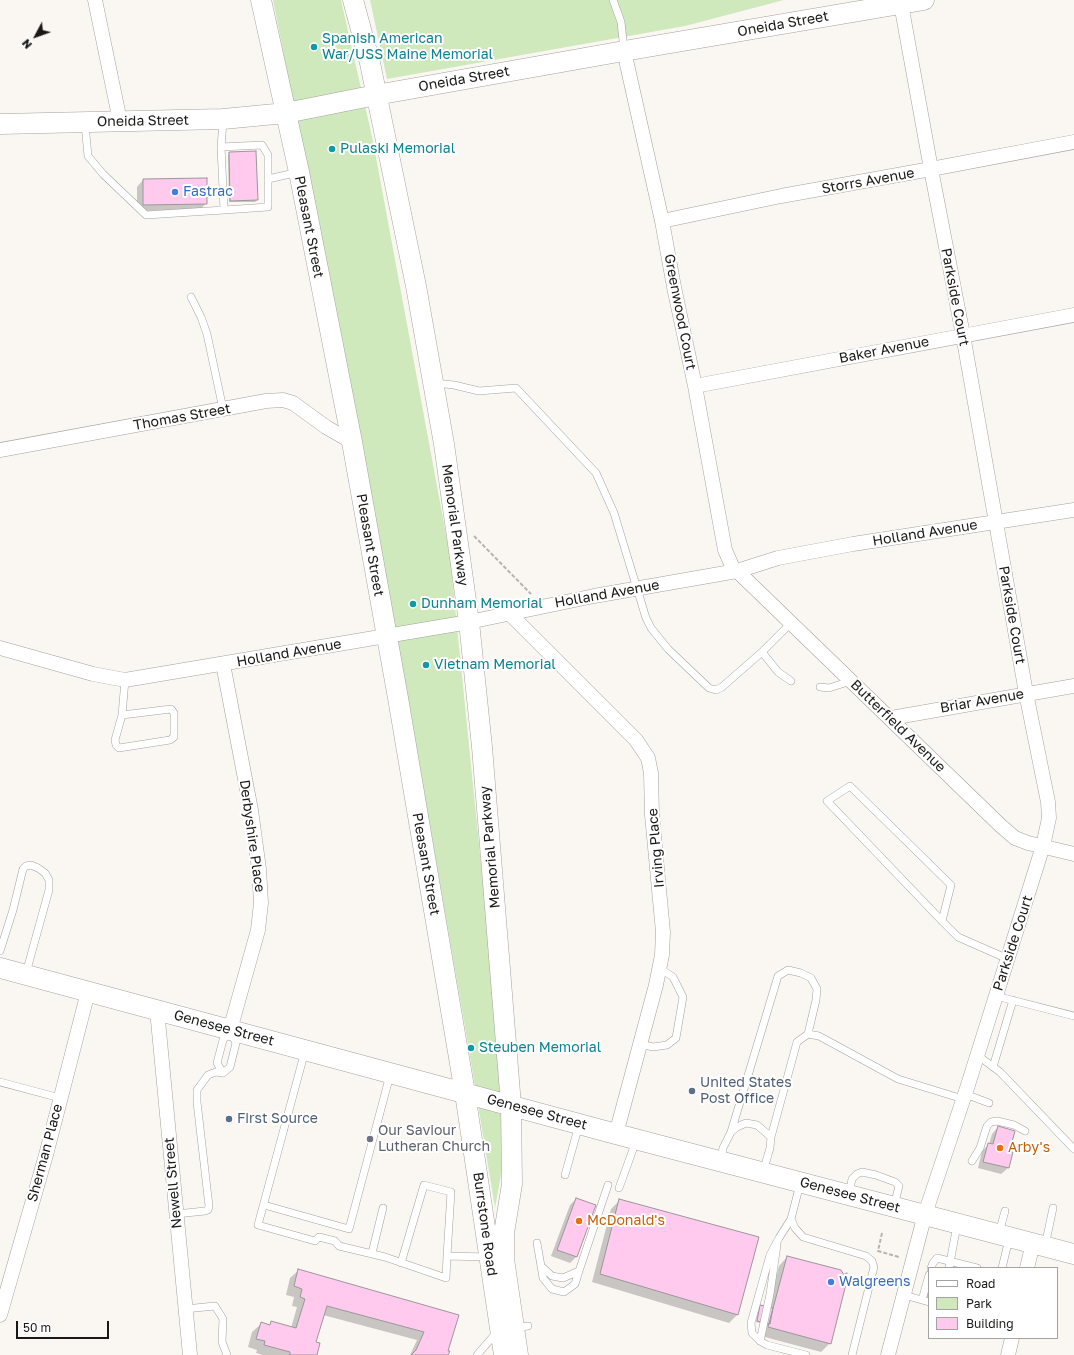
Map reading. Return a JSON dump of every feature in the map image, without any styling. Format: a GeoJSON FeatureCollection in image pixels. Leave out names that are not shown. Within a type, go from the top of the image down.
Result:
{"type":"FeatureCollection","features":[{"type":"Feature","properties":{"kind":"street"},"geometry":{"type":"LineString","coordinates":[[95,0],[120,121]]}},
{"type":"Feature","properties":{"kind":"street","name":"Pleasant Street"},"geometry":{"type":"LineString","coordinates":[[261,0],[299,172],[352,442],[386,636],[471,1094]]}},
{"type":"Feature","properties":{"kind":"street","name":"Memorial Parkway"},"geometry":{"type":"LineString","coordinates":[[353,0],[370,63],[416,286],[444,444],[469,622],[482,747],[511,1105]]}},
{"type":"Feature","properties":{"kind":"street","name":"Oneida Street"},"geometry":{"type":"LineString","coordinates":[[1,127],[84,122],[223,119],[286,113],[376,95],[624,50],[924,0]]}},
{"type":"Feature","properties":{"kind":"street","name":"Parkside Court"},"geometry":{"type":"LineString","coordinates":[[888,1355],[925,1214],[1008,959],[1043,846],[1049,818],[1048,802],[1026,693],[963,335],[901,4]]}},
{"type":"Feature","properties":{"kind":"street","name":"Greenwood Court"},"geometry":{"type":"LineString","coordinates":[[624,50],[662,221],[695,386],[725,550],[732,566],[737,571]]}},
{"type":"Feature","properties":{"kind":"street","name":"Storrs Avenue"},"geometry":{"type":"LineString","coordinates":[[662,221],[781,196],[931,170],[1074,142]]}},
{"type":"Feature","properties":{"kind":"street","name":"Baker Avenue"},"geometry":{"type":"LineString","coordinates":[[695,386],[1074,315]]}},
{"type":"Feature","properties":{"kind":"street","name":"Thomas Street"},"geometry":{"type":"LineString","coordinates":[[0,450],[266,401],[283,400],[293,403],[326,427],[352,442]]}},
{"type":"Feature","properties":{"kind":"street","name":"Holland Avenue"},"geometry":{"type":"LineString","coordinates":[[0,648],[93,674],[125,680],[469,622],[594,596],[737,571],[778,558],[854,544],[1074,510]]}},
{"type":"Feature","properties":{"kind":"street","name":"Butterfield Avenue"},"geometry":{"type":"LineString","coordinates":[[737,571],[1014,838],[1028,843],[1074,854]]}},
{"type":"Feature","properties":{"kind":"street","name":"Irving Place"},"geometry":{"type":"LineString","coordinates":[[509,613],[636,740],[648,758],[651,773],[652,816],[663,932],[662,955],[616,1134]]}},
{"type":"Feature","properties":{"kind":"street","name":"Derbyshire Place"},"geometry":{"type":"LineString","coordinates":[[224,664],[251,810],[259,869],[261,903],[258,930],[230,1030]]}},
{"type":"Feature","properties":{"kind":"street","name":"Briar Avenue"},"geometry":{"type":"LineString","coordinates":[[890,718],[1026,693],[1074,686]]}},
{"type":"Feature","properties":{"kind":"street","name":"Genesee Street"},"geometry":{"type":"LineString","coordinates":[[0,968],[616,1134],[1074,1254]]}},
{"type":"Feature","properties":{"kind":"street","name":"Sherman Place"},"geometry":{"type":"LineString","coordinates":[[0,1315],[46,1155],[88,992]]}},
{"type":"Feature","properties":{"kind":"street","name":"Newell Street"},"geometry":{"type":"LineString","coordinates":[[157,1010],[190,1355]]}},
{"type":"Feature","properties":{"kind":"street","name":"Burrstone Road"},"geometry":{"type":"LineString","coordinates":[[471,1094],[497,1258],[514,1328],[518,1355]]}},
{"type":"Feature","properties":{"kind":"street","name":"Burrstone Road"},"geometry":{"type":"LineString","coordinates":[[497,1258],[504,1233],[512,1184],[511,1105]]}},
{"type":"Feature","properties":{"kind":"street"},"geometry":{"type":"LineString","coordinates":[[1028,1267],[1039,1244]]}},
{"type":"Feature","properties":{"kind":"street","name":"Burrstone Road"},"geometry":{"type":"LineString","coordinates":[[504,1355],[514,1328]]}},
{"type":"Feature","properties":{"kind":"street"},"geometry":{"type":"LineString","coordinates":[[1008,1355],[1012,1339]]}},
{"type":"Feature","properties":{"kind":"lane"},"geometry":{"type":"LineString","coordinates":[[613,0],[621,22],[624,50]]}},
{"type":"Feature","properties":{"kind":"lane"},"geometry":{"type":"LineString","coordinates":[[223,119],[221,147],[224,210]]}},
{"type":"Feature","properties":{"kind":"lane"},"geometry":{"type":"LineString","coordinates":[[84,122],[88,156],[103,174],[146,215],[268,207],[268,155],[262,145],[221,147]]}},
{"type":"Feature","properties":{"kind":"lane"},"geometry":{"type":"LineString","coordinates":[[268,179],[299,172]]}},
{"type":"Feature","properties":{"kind":"lane"},"geometry":{"type":"LineString","coordinates":[[191,297],[207,334],[223,409]]}},
{"type":"Feature","properties":{"kind":"lane"},"geometry":{"type":"LineString","coordinates":[[433,382],[479,391],[516,388],[596,474],[614,513],[646,618],[651,628],[668,649],[709,688],[716,690],[722,687],[762,652],[791,623]]}},
{"type":"Feature","properties":{"kind":"lane"},"geometry":{"type":"LineString","coordinates":[[762,652],[778,672],[791,681]]}},
{"type":"Feature","properties":{"kind":"lane"},"geometry":{"type":"LineString","coordinates":[[122,714],[171,709],[174,713],[174,737],[170,740],[119,748],[116,745],[115,740],[122,714],[125,680]]}},
{"type":"Feature","properties":{"kind":"lane"},"geometry":{"type":"LineString","coordinates":[[820,687],[829,688],[851,681]]}},
{"type":"Feature","properties":{"kind":"lane"},"geometry":{"type":"LineString","coordinates":[[942,921],[951,885],[850,786],[827,801],[958,938],[1008,959]]}},
{"type":"Feature","properties":{"kind":"lane"},"geometry":{"type":"LineString","coordinates":[[0,951],[13,910],[23,869],[26,866],[31,865],[45,872],[49,880],[49,890],[25,975]]}},
{"type":"Feature","properties":{"kind":"lane"},"geometry":{"type":"LineString","coordinates":[[640,1044],[653,1047],[667,1045],[676,1038],[683,997],[674,976],[659,968]]}},
{"type":"Feature","properties":{"kind":"lane"},"geometry":{"type":"LineString","coordinates":[[720,1161],[723,1148],[731,1132],[778,976],[788,970],[801,973],[811,978],[817,988],[816,1000],[808,1034],[797,1042],[763,1172]]}},
{"type":"Feature","properties":{"kind":"lane"},"geometry":{"type":"LineString","coordinates":[[996,996],[1074,1016]]}},
{"type":"Feature","properties":{"kind":"lane"},"geometry":{"type":"LineString","coordinates":[[993,1067],[1013,1000]]}},
{"type":"Feature","properties":{"kind":"lane"},"geometry":{"type":"LineString","coordinates":[[223,1073],[217,1063],[223,1040],[230,1030]]}},
{"type":"Feature","properties":{"kind":"lane"},"geometry":{"type":"LineString","coordinates":[[176,1214],[208,1210],[209,1206],[197,1102],[198,1090],[208,1075],[216,1072],[223,1073],[230,1067],[236,1043],[230,1030]]}},
{"type":"Feature","properties":{"kind":"lane"},"geometry":{"type":"LineString","coordinates":[[808,1034],[819,1036],[898,1079],[989,1103]]}},
{"type":"Feature","properties":{"kind":"lane"},"geometry":{"type":"LineString","coordinates":[[305,1050],[258,1225],[315,1241],[319,1237],[335,1241],[339,1246],[372,1253],[401,1263],[446,1278],[451,1192],[424,1185],[401,1263]]}},
{"type":"Feature","properties":{"kind":"lane"},"geometry":{"type":"LineString","coordinates":[[977,1055],[1000,1072],[1074,1149]]}},
{"type":"Feature","properties":{"kind":"lane"},"geometry":{"type":"LineString","coordinates":[[264,1205],[349,1229],[390,1073]]}},
{"type":"Feature","properties":{"kind":"lane"},"geometry":{"type":"LineString","coordinates":[[0,1082],[60,1098]]}},
{"type":"Feature","properties":{"kind":"lane"},"geometry":{"type":"LineString","coordinates":[[972,1161],[980,1148],[987,1126],[991,1122],[997,1121],[1014,1125],[1025,1131]]}},
{"type":"Feature","properties":{"kind":"lane"},"geometry":{"type":"LineString","coordinates":[[731,1132],[737,1126],[746,1123],[758,1125],[771,1137]]}},
{"type":"Feature","properties":{"kind":"lane"},"geometry":{"type":"LineString","coordinates":[[565,1175],[579,1124]]}},
{"type":"Feature","properties":{"kind":"lane"},"geometry":{"type":"LineString","coordinates":[[620,1188],[637,1139]]}},
{"type":"Feature","properties":{"kind":"lane"},"geometry":{"type":"LineString","coordinates":[[800,1182],[791,1219],[770,1255],[751,1323],[752,1333],[760,1341],[767,1345],[806,1355]]}},
{"type":"Feature","properties":{"kind":"lane"},"geometry":{"type":"LineString","coordinates":[[537,1243],[543,1278],[552,1290],[564,1292],[575,1284],[578,1271],[608,1185]]}},
{"type":"Feature","properties":{"kind":"lane"},"geometry":{"type":"LineString","coordinates":[[372,1253],[383,1208]]}},
{"type":"Feature","properties":{"kind":"lane"},"geometry":{"type":"LineString","coordinates":[[1039,1244],[1053,1208]]}},
{"type":"Feature","properties":{"kind":"lane"},"geometry":{"type":"LineString","coordinates":[[1002,1267],[1005,1211]]}},
{"type":"Feature","properties":{"kind":"lane"},"geometry":{"type":"LineString","coordinates":[[791,1219],[795,1228],[803,1236],[866,1256],[872,1261],[874,1267],[852,1355]]}},
{"type":"Feature","properties":{"kind":"lane"},"geometry":{"type":"LineString","coordinates":[[949,1265],[957,1223]]}},
{"type":"Feature","properties":{"kind":"lane"},"geometry":{"type":"LineString","coordinates":[[760,1341],[770,1294],[778,1239]]}},
{"type":"Feature","properties":{"kind":"lane"},"geometry":{"type":"LineString","coordinates":[[447,1256],[497,1258]]}},
{"type":"Feature","properties":{"kind":"lane"},"geometry":{"type":"LineString","coordinates":[[931,1267],[937,1258],[949,1265],[968,1267]]}},
{"type":"Feature","properties":{"kind":"lane"},"geometry":{"type":"LineString","coordinates":[[541,1266],[552,1276],[563,1278],[578,1271]]}},
{"type":"Feature","properties":{"kind":"lane"},"geometry":{"type":"LineString","coordinates":[[904,1295],[926,1301],[928,1284]]}},
{"type":"Feature","properties":{"kind":"lane"},"geometry":{"type":"LineString","coordinates":[[185,1309],[215,1306],[223,1319],[222,1342],[227,1355]]}},
{"type":"Feature","properties":{"kind":"lane"},"geometry":{"type":"LineString","coordinates":[[477,1355],[514,1328]]}},
{"type":"Feature","properties":{"kind":"path"},"geometry":{"type":"LineString","coordinates":[[474,536],[531,594]]}},
{"type":"Feature","properties":{"kind":"path"},"geometry":{"type":"LineString","coordinates":[[882,1233],[878,1251],[899,1257]]}},
{"type":"Feature","properties":{"kind":"path"},"geometry":{"type":"LineString","coordinates":[[844,1275],[849,1272]]}},
{"type":"Feature","properties":{"kind":"green space"},"geometry":{"type":"Polygon","coordinates":[[[273,0],[341,0],[373,141],[450,556],[492,974],[504,1158],[495,1208],[399,649],[273,0]]]}},
{"type":"Feature","properties":{"kind":"green space"},"geometry":{"type":"Polygon","coordinates":[[[370,0],[784,0],[685,26],[387,79],[370,0]]]}},
{"type":"Feature","properties":{"kind":"building","name":"Fastrac"},"geometry":{"type":"Polygon","coordinates":[[[256,151],[258,200],[230,201],[229,152],[256,151]]]}},
{"type":"Feature","properties":{"kind":"building","name":"Fastrac"},"geometry":{"type":"Polygon","coordinates":[[[207,178],[207,204],[143,205],[143,179],[207,178]]]}},
{"type":"Feature","properties":{"kind":"building","name":"Arby's"},"geometry":{"type":"Polygon","coordinates":[[[998,1126],[1015,1131],[1012,1142],[1014,1143],[1011,1152],[1013,1152],[1009,1168],[983,1162],[988,1143],[993,1144],[998,1126]]]}},
{"type":"Feature","properties":{"kind":"building","name":"McDonald's"},"geometry":{"type":"Polygon","coordinates":[[[576,1198],[596,1205],[577,1257],[557,1250],[576,1198]]]}},
{"type":"Feature","properties":{"kind":"building"},"geometry":{"type":"Polygon","coordinates":[[[619,1199],[759,1237],[738,1315],[600,1274],[619,1199]]]}},
{"type":"Feature","properties":{"kind":"building"},"geometry":{"type":"Polygon","coordinates":[[[787,1256],[841,1270],[847,1280],[831,1344],[768,1327],[787,1256]]]}},
{"type":"Feature","properties":{"kind":"building"},"geometry":{"type":"Polygon","coordinates":[[[298,1269],[459,1315],[448,1355],[411,1355],[416,1350],[424,1332],[327,1306],[316,1342],[320,1343],[317,1355],[290,1355],[290,1352],[264,1345],[265,1341],[256,1339],[261,1322],[270,1325],[271,1321],[296,1328],[305,1299],[300,1297],[302,1289],[294,1286],[298,1269]]]}},
{"type":"Feature","properties":{"kind":"building"},"geometry":{"type":"Polygon","coordinates":[[[760,1305],[773,1308],[770,1324],[757,1321],[760,1305]]]}},
{"type":"Feature","properties":{"kind":"place","name":"Spanish American War/USS Maine Memorial"},"geometry":{"type":"Point","coordinates":[314,47]}},
{"type":"Feature","properties":{"kind":"place","name":"Pulaski Memorial"},"geometry":{"type":"Point","coordinates":[332,149]}},
{"type":"Feature","properties":{"kind":"place","name":"Fastrac"},"geometry":{"type":"Point","coordinates":[175,192]}},
{"type":"Feature","properties":{"kind":"place","name":"Dunham Memorial"},"geometry":{"type":"Point","coordinates":[413,604]}},
{"type":"Feature","properties":{"kind":"place","name":"Vietnam Memorial"},"geometry":{"type":"Point","coordinates":[426,665]}},
{"type":"Feature","properties":{"kind":"place","name":"Steuben Memorial"},"geometry":{"type":"Point","coordinates":[471,1048]}},
{"type":"Feature","properties":{"kind":"place","name":"United States Post Office"},"geometry":{"type":"Point","coordinates":[692,1091]}},
{"type":"Feature","properties":{"kind":"place","name":"First Source"},"geometry":{"type":"Point","coordinates":[229,1119]}},
{"type":"Feature","properties":{"kind":"place","name":"Our Saviour Lutheran Church"},"geometry":{"type":"Point","coordinates":[370,1139]}},
{"type":"Feature","properties":{"kind":"place","name":"Arby's"},"geometry":{"type":"Point","coordinates":[1000,1148]}},
{"type":"Feature","properties":{"kind":"place","name":"McDonald's"},"geometry":{"type":"Point","coordinates":[579,1221]}},
{"type":"Feature","properties":{"kind":"place","name":"Walgreens"},"geometry":{"type":"Point","coordinates":[831,1282]}}]}
